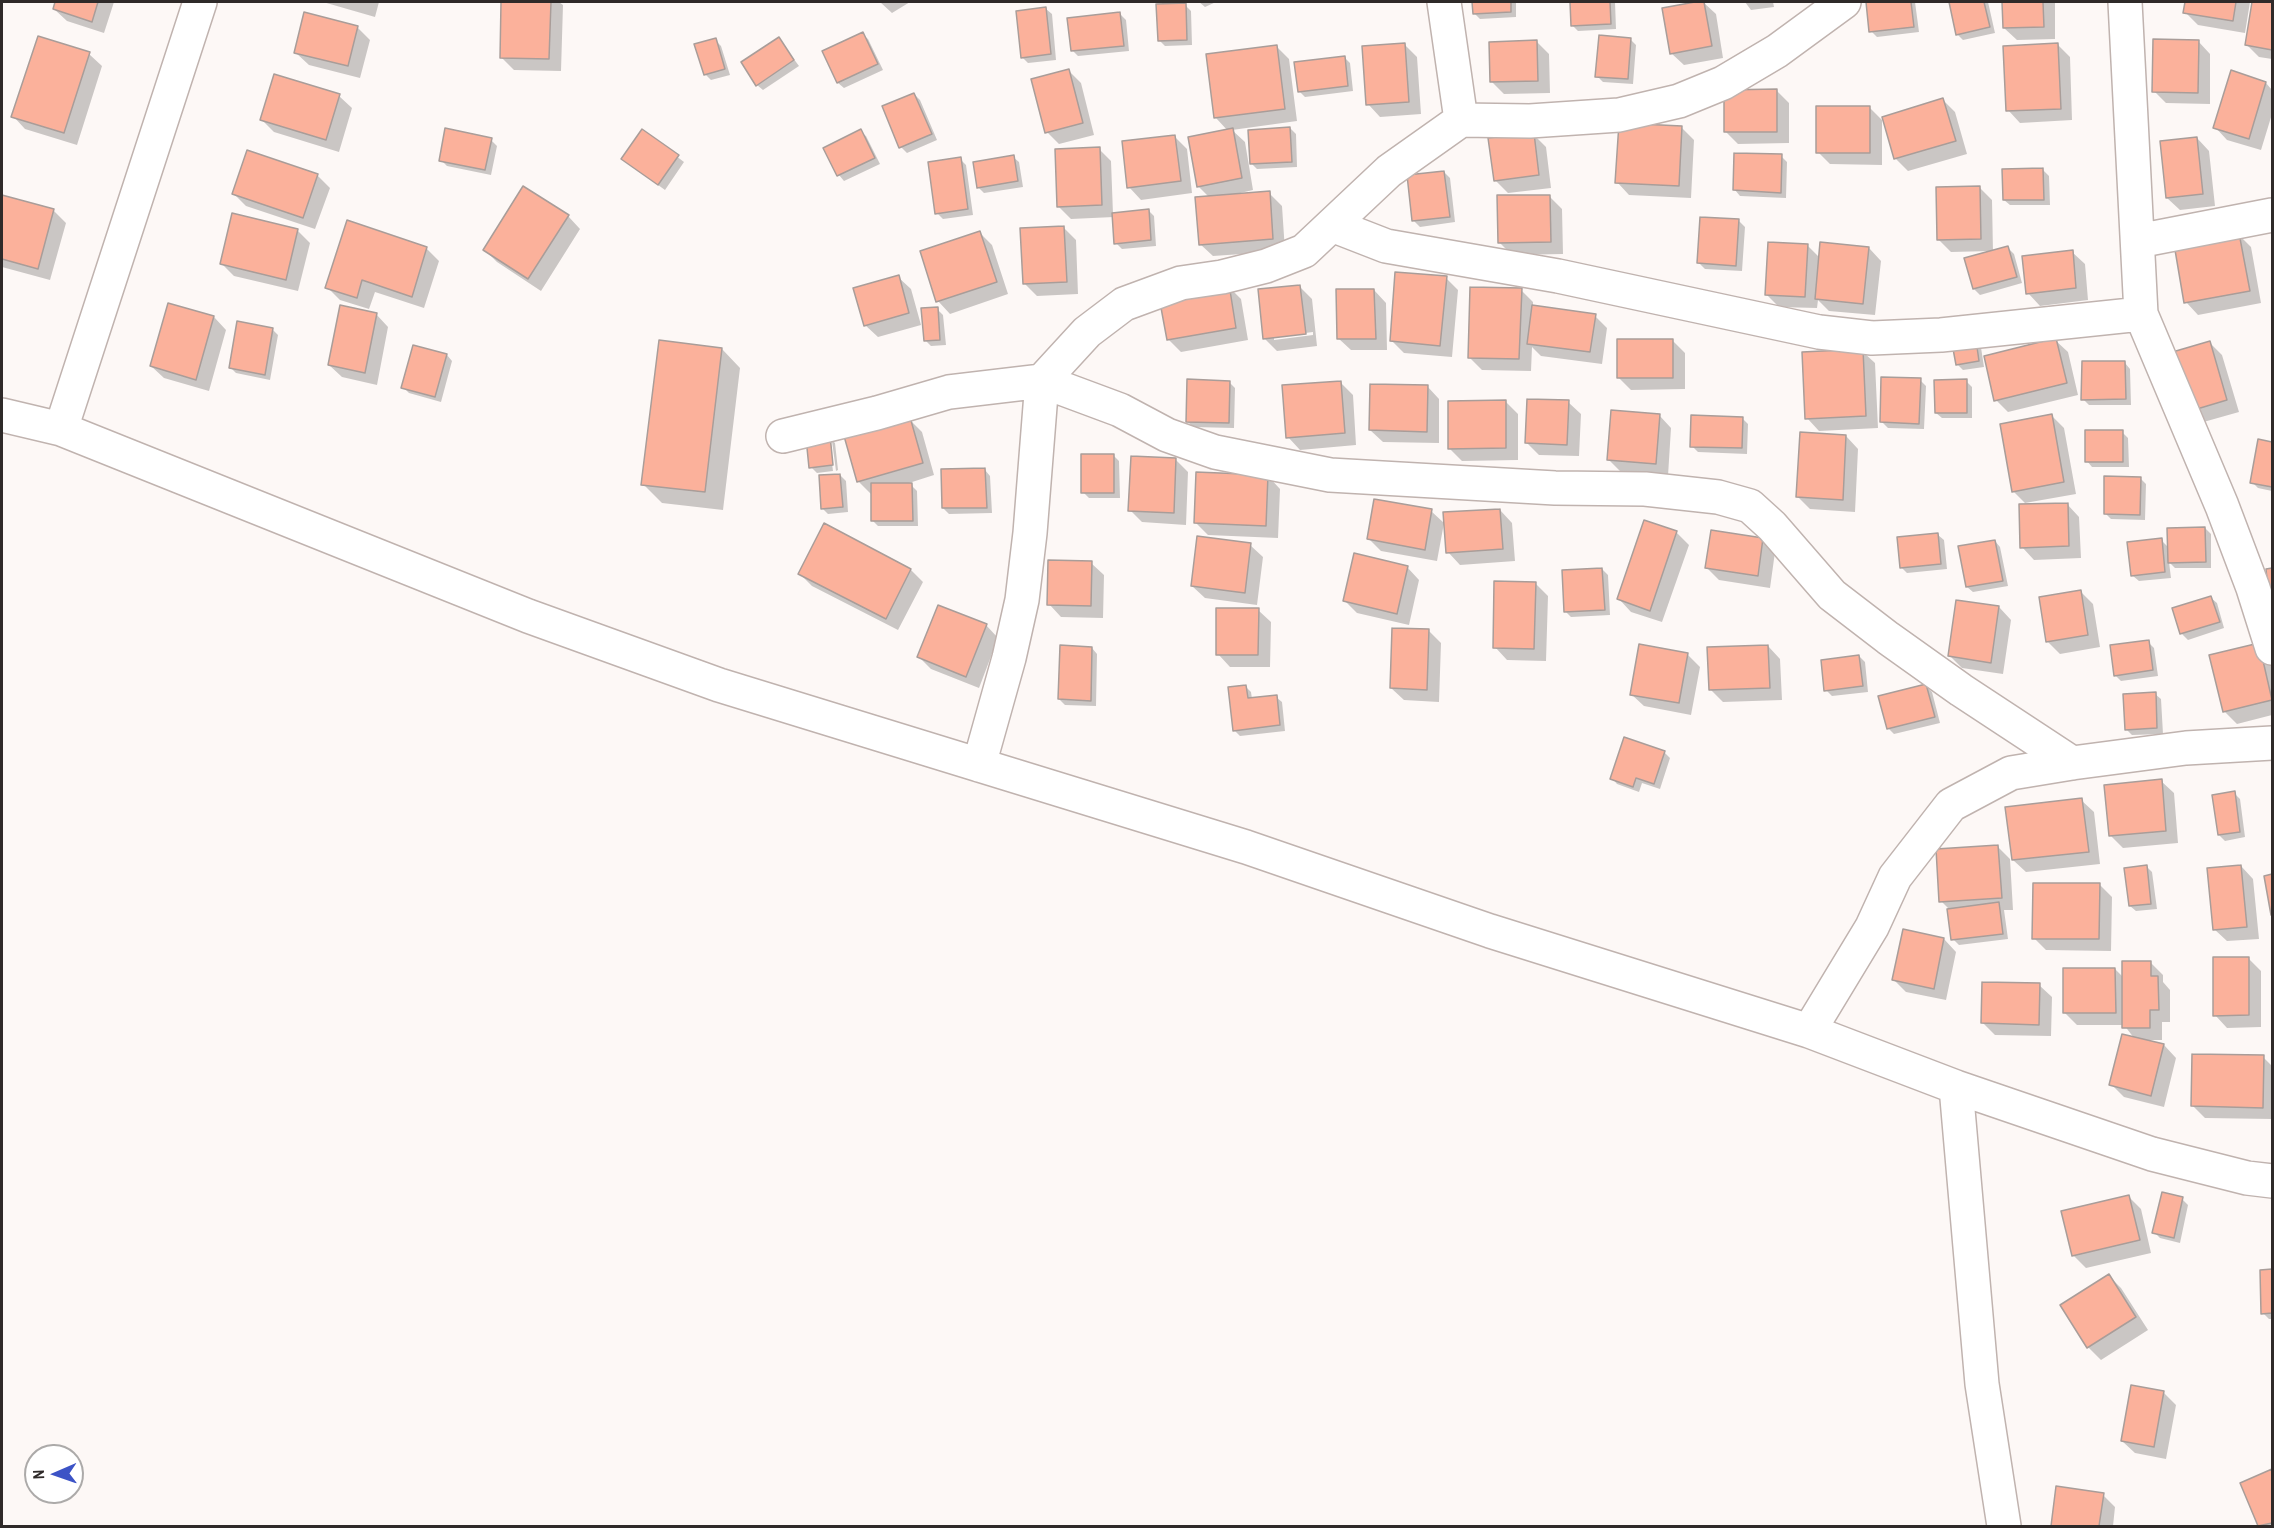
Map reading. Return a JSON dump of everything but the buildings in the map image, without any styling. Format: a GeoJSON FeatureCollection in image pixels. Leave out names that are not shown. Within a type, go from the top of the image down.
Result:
{"type":"FeatureCollection","features":[{"type":"Feature","properties":{"kind":"street"},"geometry":{"type":"LineString","coordinates":[[61,429],[200,2]]}},
{"type":"Feature","properties":{"kind":"street"},"geometry":{"type":"LineString","coordinates":[[1444,2],[1461,120]]}},
{"type":"Feature","properties":{"kind":"street"},"geometry":{"type":"LineString","coordinates":[[979,765],[1009,658],[1022,600],[1030,533],[1042,381],[1087,332],[1124,304],[1181,284],[1266,266],[1304,251],[1389,171],[1461,120],[1530,121],[1619,115],[1679,101],[1723,84],[1777,51],[1844,2]]}},
{"type":"Feature","properties":{"kind":"street"},"geometry":{"type":"LineString","coordinates":[[2125,2],[2141,314],[2222,506],[2253,588],[2272,648]]}},
{"type":"Feature","properties":{"kind":"street"},"geometry":{"type":"LineString","coordinates":[[2138,241],[2272,215]]}},
{"type":"Feature","properties":{"kind":"street"},"geometry":{"type":"LineString","coordinates":[[1332,225],[1386,246],[1558,276],[1819,332],[1872,338],[1941,335],[2141,314]]}},
{"type":"Feature","properties":{"kind":"street"},"geometry":{"type":"LineString","coordinates":[[783,436],[877,413],[949,392],[1042,381],[1119,410],[1167,435],[1215,452],[1330,475],[1555,488],[1645,489],[1718,496],[1750,506],[1772,526],[1832,595],[1952,684],[2072,763]]}},
{"type":"Feature","properties":{"kind":"street"},"geometry":{"type":"LineString","coordinates":[[2,415],[61,429],[550,624],[719,685],[1246,847],[1490,931],[1809,1031],[1956,1088],[2151,1154],[2247,1178],[2272,1181]]}},
{"type":"Feature","properties":{"kind":"street"},"geometry":{"type":"LineString","coordinates":[[1809,1031],[1872,927],[1895,877],[1951,805],[2011,773],[2186,748],[2272,743]]}},
{"type":"Feature","properties":{"kind":"street"},"geometry":{"type":"LineString","coordinates":[[1956,1088],[1982,1384],[2004,1527]]}}]}
